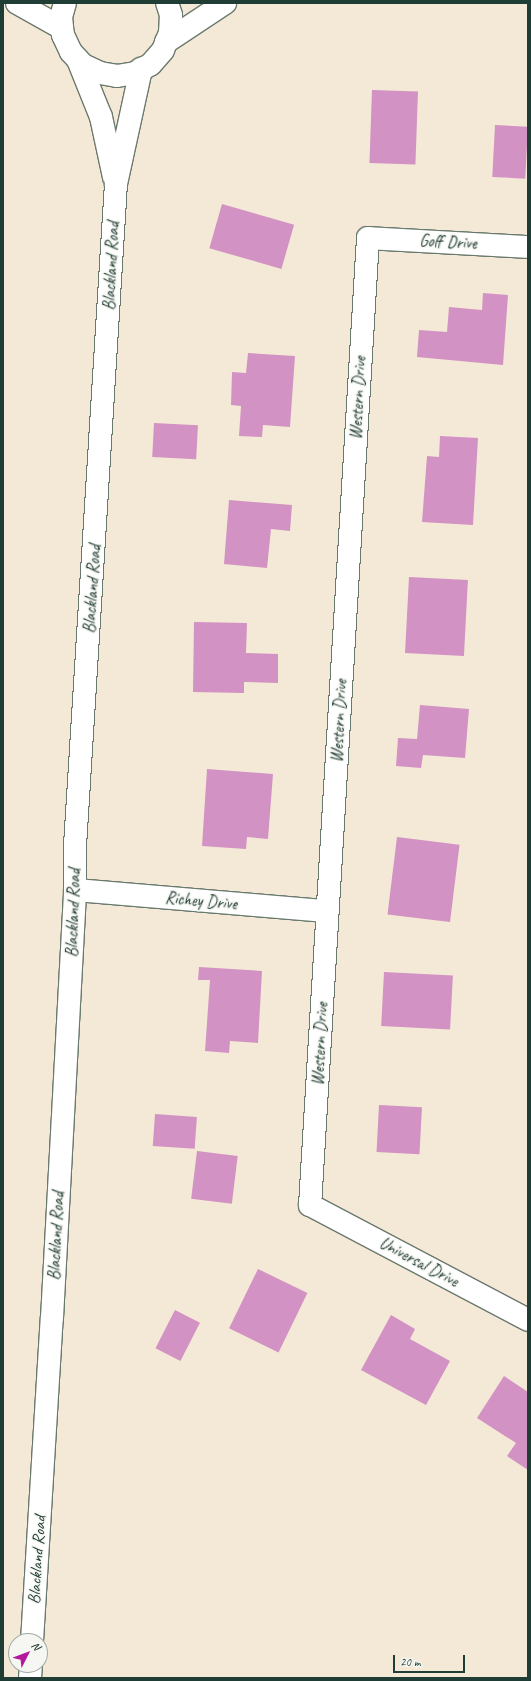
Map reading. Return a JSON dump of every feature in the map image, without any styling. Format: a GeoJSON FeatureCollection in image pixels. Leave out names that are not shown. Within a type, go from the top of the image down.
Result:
{"type":"FeatureCollection","features":[{"type":"Feature","properties":{"kind":"street"},"geometry":{"type":"LineString","coordinates":[[16,3],[62,28]]}},
{"type":"Feature","properties":{"kind":"street"},"geometry":{"type":"LineString","coordinates":[[62,28],[61,17],[64,3]]}},
{"type":"Feature","properties":{"kind":"street"},"geometry":{"type":"LineString","coordinates":[[78,60],[100,73],[117,76],[141,69],[151,64],[163,50],[170,33],[171,15],[167,3]]}},
{"type":"Feature","properties":{"kind":"street"},"geometry":{"type":"LineString","coordinates":[[166,42],[225,3]]}},
{"type":"Feature","properties":{"kind":"street","name":"Blackland Road"},"geometry":{"type":"LineString","coordinates":[[62,28],[71,52],[78,60],[101,118],[116,184]]}},
{"type":"Feature","properties":{"kind":"street","name":"Blackland Road"},"geometry":{"type":"LineString","coordinates":[[32,1633],[75,890],[75,846],[116,184],[141,69]]}},
{"type":"Feature","properties":{"kind":"street","name":"Goff Drive"},"geometry":{"type":"LineString","coordinates":[[368,238],[528,247]]}},
{"type":"Feature","properties":{"kind":"street","name":"Western Drive"},"geometry":{"type":"LineString","coordinates":[[310,1204],[368,238]]}},
{"type":"Feature","properties":{"kind":"street","name":"Richey Drive"},"geometry":{"type":"LineString","coordinates":[[75,890],[328,911]]}},
{"type":"Feature","properties":{"kind":"street","name":"Universal Drive"},"geometry":{"type":"LineString","coordinates":[[310,1204],[528,1320]]}},
{"type":"Feature","properties":{"kind":"building"},"geometry":{"type":"Polygon","coordinates":[[[372,90],[418,92],[415,165],[369,163],[372,90]]]}},
{"type":"Feature","properties":{"kind":"building"},"geometry":{"type":"Polygon","coordinates":[[[495,125],[528,127],[525,179],[492,177],[495,125]]]}},
{"type":"Feature","properties":{"kind":"building"},"geometry":{"type":"Polygon","coordinates":[[[222,204],[294,225],[281,269],[209,248],[222,204]]]}},
{"type":"Feature","properties":{"kind":"building"},"geometry":{"type":"Polygon","coordinates":[[[483,293],[508,295],[503,365],[417,357],[419,330],[447,332],[449,307],[482,310],[483,293]]]}},
{"type":"Feature","properties":{"kind":"building"},"geometry":{"type":"Polygon","coordinates":[[[248,353],[295,356],[290,427],[263,425],[262,437],[239,436],[241,406],[231,405],[232,372],[246,373],[248,353]]]}},
{"type":"Feature","properties":{"kind":"building"},"geometry":{"type":"Polygon","coordinates":[[[154,423],[198,425],[196,459],[152,457],[154,423]]]}},
{"type":"Feature","properties":{"kind":"building"},"geometry":{"type":"Polygon","coordinates":[[[440,436],[478,438],[473,525],[422,522],[427,456],[439,457],[440,436]]]}},
{"type":"Feature","properties":{"kind":"building"},"geometry":{"type":"Polygon","coordinates":[[[229,500],[292,505],[290,531],[271,529],[267,568],[224,564],[229,500]]]}},
{"type":"Feature","properties":{"kind":"building"},"geometry":{"type":"Polygon","coordinates":[[[409,577],[468,580],[464,656],[405,653],[409,577]]]}},
{"type":"Feature","properties":{"kind":"building"},"geometry":{"type":"Polygon","coordinates":[[[194,622],[247,623],[246,653],[278,654],[278,683],[244,682],[244,693],[193,692],[194,622]]]}},
{"type":"Feature","properties":{"kind":"building"},"geometry":{"type":"Polygon","coordinates":[[[420,705],[469,709],[465,758],[423,755],[421,768],[396,766],[398,738],[417,739],[420,705]]]}},
{"type":"Feature","properties":{"kind":"building"},"geometry":{"type":"Polygon","coordinates":[[[207,769],[273,774],[268,839],[247,837],[246,849],[202,846],[207,769]]]}},
{"type":"Feature","properties":{"kind":"building"},"geometry":{"type":"Polygon","coordinates":[[[397,837],[460,845],[450,922],[387,914],[397,837]]]}},
{"type":"Feature","properties":{"kind":"building"},"geometry":{"type":"Polygon","coordinates":[[[199,967],[262,971],[258,1043],[230,1041],[229,1053],[205,1051],[210,980],[198,980],[199,967]]]}},
{"type":"Feature","properties":{"kind":"building"},"geometry":{"type":"Polygon","coordinates":[[[384,972],[453,976],[450,1030],[381,1026],[384,972]]]}},
{"type":"Feature","properties":{"kind":"building"},"geometry":{"type":"Polygon","coordinates":[[[379,1105],[422,1107],[419,1154],[377,1152],[379,1105]]]}},
{"type":"Feature","properties":{"kind":"building"},"geometry":{"type":"Polygon","coordinates":[[[155,1114],[197,1117],[195,1149],[153,1146],[155,1114]]]}},
{"type":"Feature","properties":{"kind":"building"},"geometry":{"type":"Polygon","coordinates":[[[197,1151],[238,1156],[232,1204],[191,1199],[197,1151]]]}},
{"type":"Feature","properties":{"kind":"building"},"geometry":{"type":"Polygon","coordinates":[[[258,1269],[307,1293],[279,1352],[229,1328],[258,1269]]]}},
{"type":"Feature","properties":{"kind":"building"},"geometry":{"type":"Polygon","coordinates":[[[175,1310],[200,1323],[180,1361],[155,1348],[175,1310]]]}},
{"type":"Feature","properties":{"kind":"building"},"geometry":{"type":"Polygon","coordinates":[[[391,1315],[415,1329],[410,1339],[450,1361],[426,1405],[361,1370],[391,1315]]]}},
{"type":"Feature","properties":{"kind":"building"},"geometry":{"type":"Polygon","coordinates":[[[504,1376],[528,1392],[528,1470],[507,1456],[516,1443],[477,1418],[504,1376]]]}}]}
